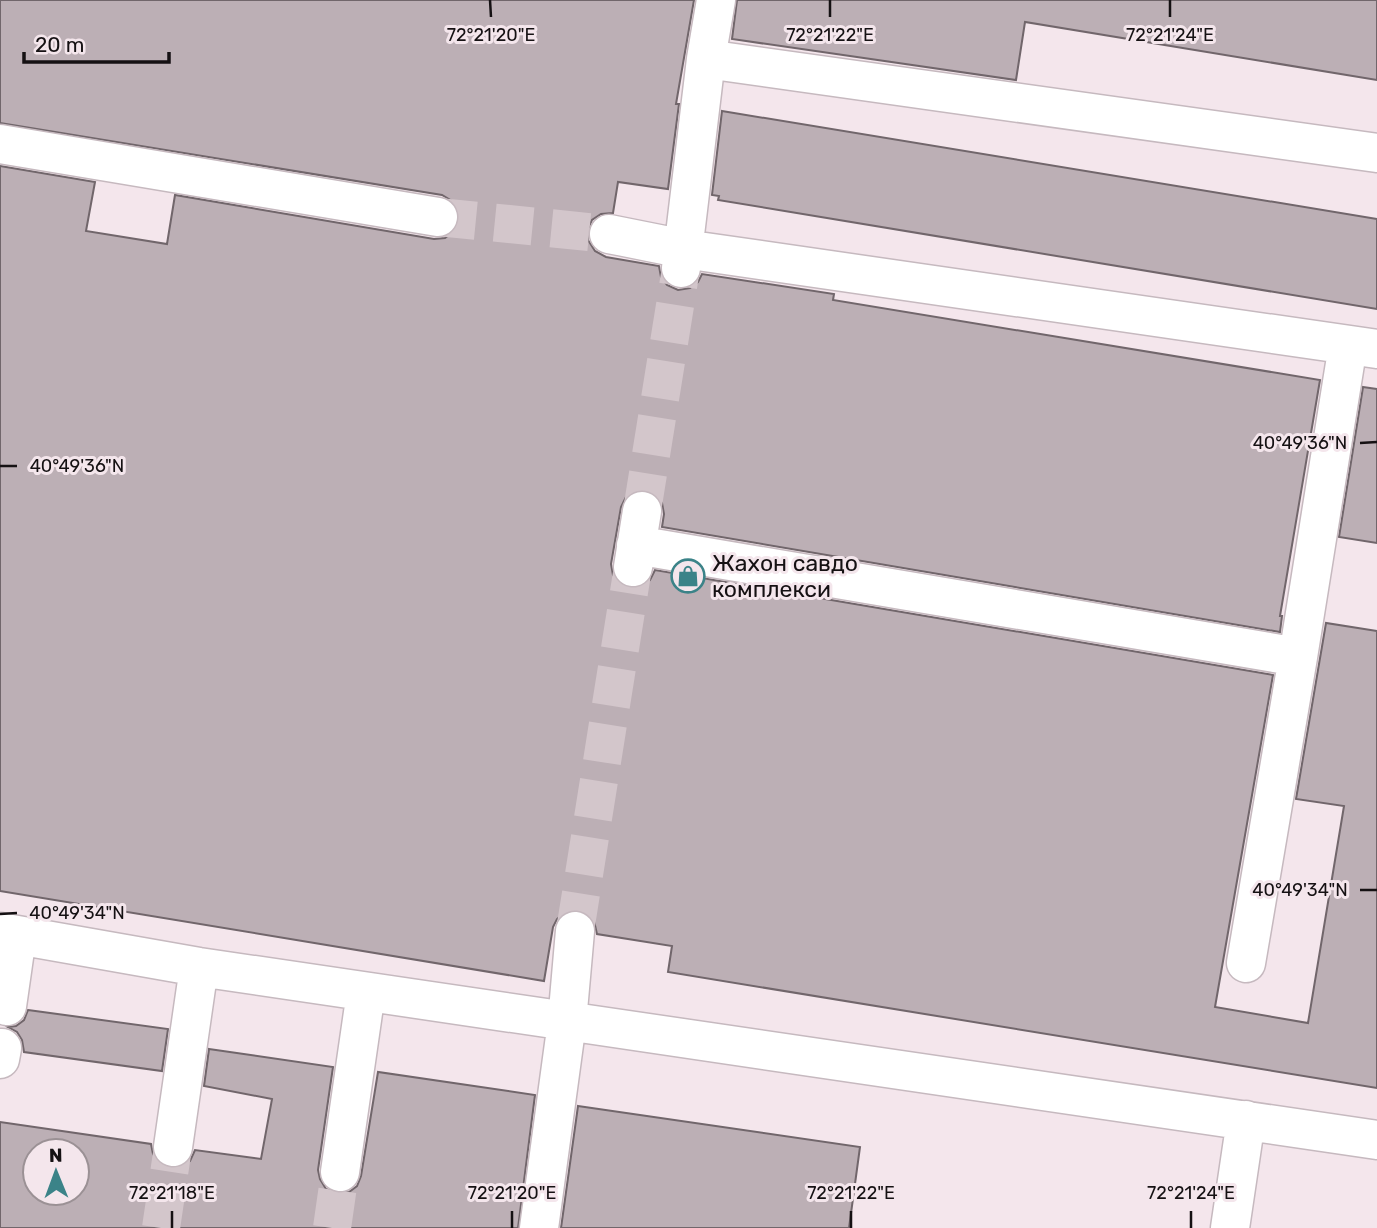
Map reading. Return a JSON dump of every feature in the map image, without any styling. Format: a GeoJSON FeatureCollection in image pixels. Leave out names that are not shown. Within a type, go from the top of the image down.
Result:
{"type":"FeatureCollection","features":[{"type":"Feature","properties":{"kind":"lane"},"geometry":{"type":"LineString","coordinates":[[682,259],[706,59],[716,0]]}},
{"type":"Feature","properties":{"kind":"lane"},"geometry":{"type":"LineString","coordinates":[[706,59],[1377,153]]}},
{"type":"Feature","properties":{"kind":"lane"},"geometry":{"type":"LineString","coordinates":[[0,144],[438,217]]}},
{"type":"Feature","properties":{"kind":"lane"},"geometry":{"type":"LineString","coordinates":[[609,234],[682,259],[1362,347],[1298,657],[1246,963]]}},
{"type":"Feature","properties":{"kind":"lane"},"geometry":{"type":"LineString","coordinates":[[637,541],[1298,657]]}},
{"type":"Feature","properties":{"kind":"lane"},"geometry":{"type":"LineString","coordinates":[[539,1228],[567,1022],[575,931]]}},
{"type":"Feature","properties":{"kind":"lane"},"geometry":{"type":"LineString","coordinates":[[7,1006],[9,934],[199,967],[1377,1140]]}},
{"type":"Feature","properties":{"kind":"lane"},"geometry":{"type":"LineString","coordinates":[[173,1147],[199,967]]}},
{"type":"Feature","properties":{"kind":"lane"},"geometry":{"type":"LineString","coordinates":[[340,1172],[366,992]]}},
{"type":"Feature","properties":{"kind":"lane"},"geometry":{"type":"LineString","coordinates":[[1230,1228],[1245,1120]]}},
{"type":"Feature","properties":{"kind":"building","name":"Жахон савдо комплекси"},"geometry":{"type":"Polygon","coordinates":[[[0,0],[694,0],[676,104],[679,104],[668,189],[618,182],[613,213],[601,214],[592,220],[588,229],[588,240],[595,251],[606,257],[659,266],[661,277],[667,285],[678,290],[690,288],[698,282],[702,274],[834,294],[833,300],[1320,380],[1280,616],[1280,632],[662,527],[662,503],[655,494],[645,489],[635,490],[626,497],[621,507],[611,564],[613,575],[620,584],[629,588],[641,587],[650,580],[655,570],[1273,675],[1215,1007],[1308,1023],[1344,806],[1296,799],[1326,623],[1377,631],[1377,1088],[668,972],[672,946],[597,934],[594,921],[587,913],[578,909],[565,912],[553,927],[544,981],[0,891],[0,166],[95,182],[86,231],[167,244],[175,195],[434,239],[445,238],[454,231],[460,220],[458,209],[442,195],[0,123],[0,0]]]}},
{"type":"Feature","properties":{"kind":"building"},"geometry":{"type":"Polygon","coordinates":[[[737,0],[1377,0],[1377,80],[1025,22],[1016,80],[732,39],[737,0]]]}},
{"type":"Feature","properties":{"kind":"building"},"geometry":{"type":"Polygon","coordinates":[[[722,111],[1377,219],[1377,309],[718,200],[719,196],[712,195],[722,111]]]}},
{"type":"Feature","properties":{"kind":"building"},"geometry":{"type":"Polygon","coordinates":[[[1363,387],[1377,389],[1377,543],[1339,537],[1363,387]]]}},
{"type":"Feature","properties":{"kind":"building"},"geometry":{"type":"Polygon","coordinates":[[[28,1010],[168,1029],[162,1071],[24,1052],[17,1032],[8,1027],[16,1026],[24,1020],[28,1010]]]}},
{"type":"Feature","properties":{"kind":"building"},"geometry":{"type":"Polygon","coordinates":[[[209,1049],[333,1067],[318,1170],[326,1189],[338,1194],[349,1192],[357,1186],[361,1176],[378,1072],[535,1095],[518,1228],[0,1228],[0,1122],[151,1144],[159,1164],[171,1169],[190,1161],[195,1150],[261,1159],[272,1099],[204,1086],[209,1049]]]}},
{"type":"Feature","properties":{"kind":"building"},"geometry":{"type":"Polygon","coordinates":[[[578,1106],[860,1147],[849,1228],[561,1228],[578,1106]]]}},
{"type":"Feature","properties":{"kind":"tunnel"},"geometry":{"type":"LineString","coordinates":[[438,217],[609,234]]}},
{"type":"Feature","properties":{"kind":"tunnel"},"geometry":{"type":"LineString","coordinates":[[642,511],[681,268]]}},
{"type":"Feature","properties":{"kind":"tunnel"},"geometry":{"type":"LineString","coordinates":[[575,931],[633,567]]}},
{"type":"Feature","properties":{"kind":"tunnel"},"geometry":{"type":"LineString","coordinates":[[161,1228],[173,1147]]}},
{"type":"Feature","properties":{"kind":"tunnel"},"geometry":{"type":"LineString","coordinates":[[332,1228],[340,1172]]}},
{"type":"Feature","properties":{"kind":"place","name":"Жахон савдо комплекси"},"geometry":{"type":"Point","coordinates":[688,576]}}]}
